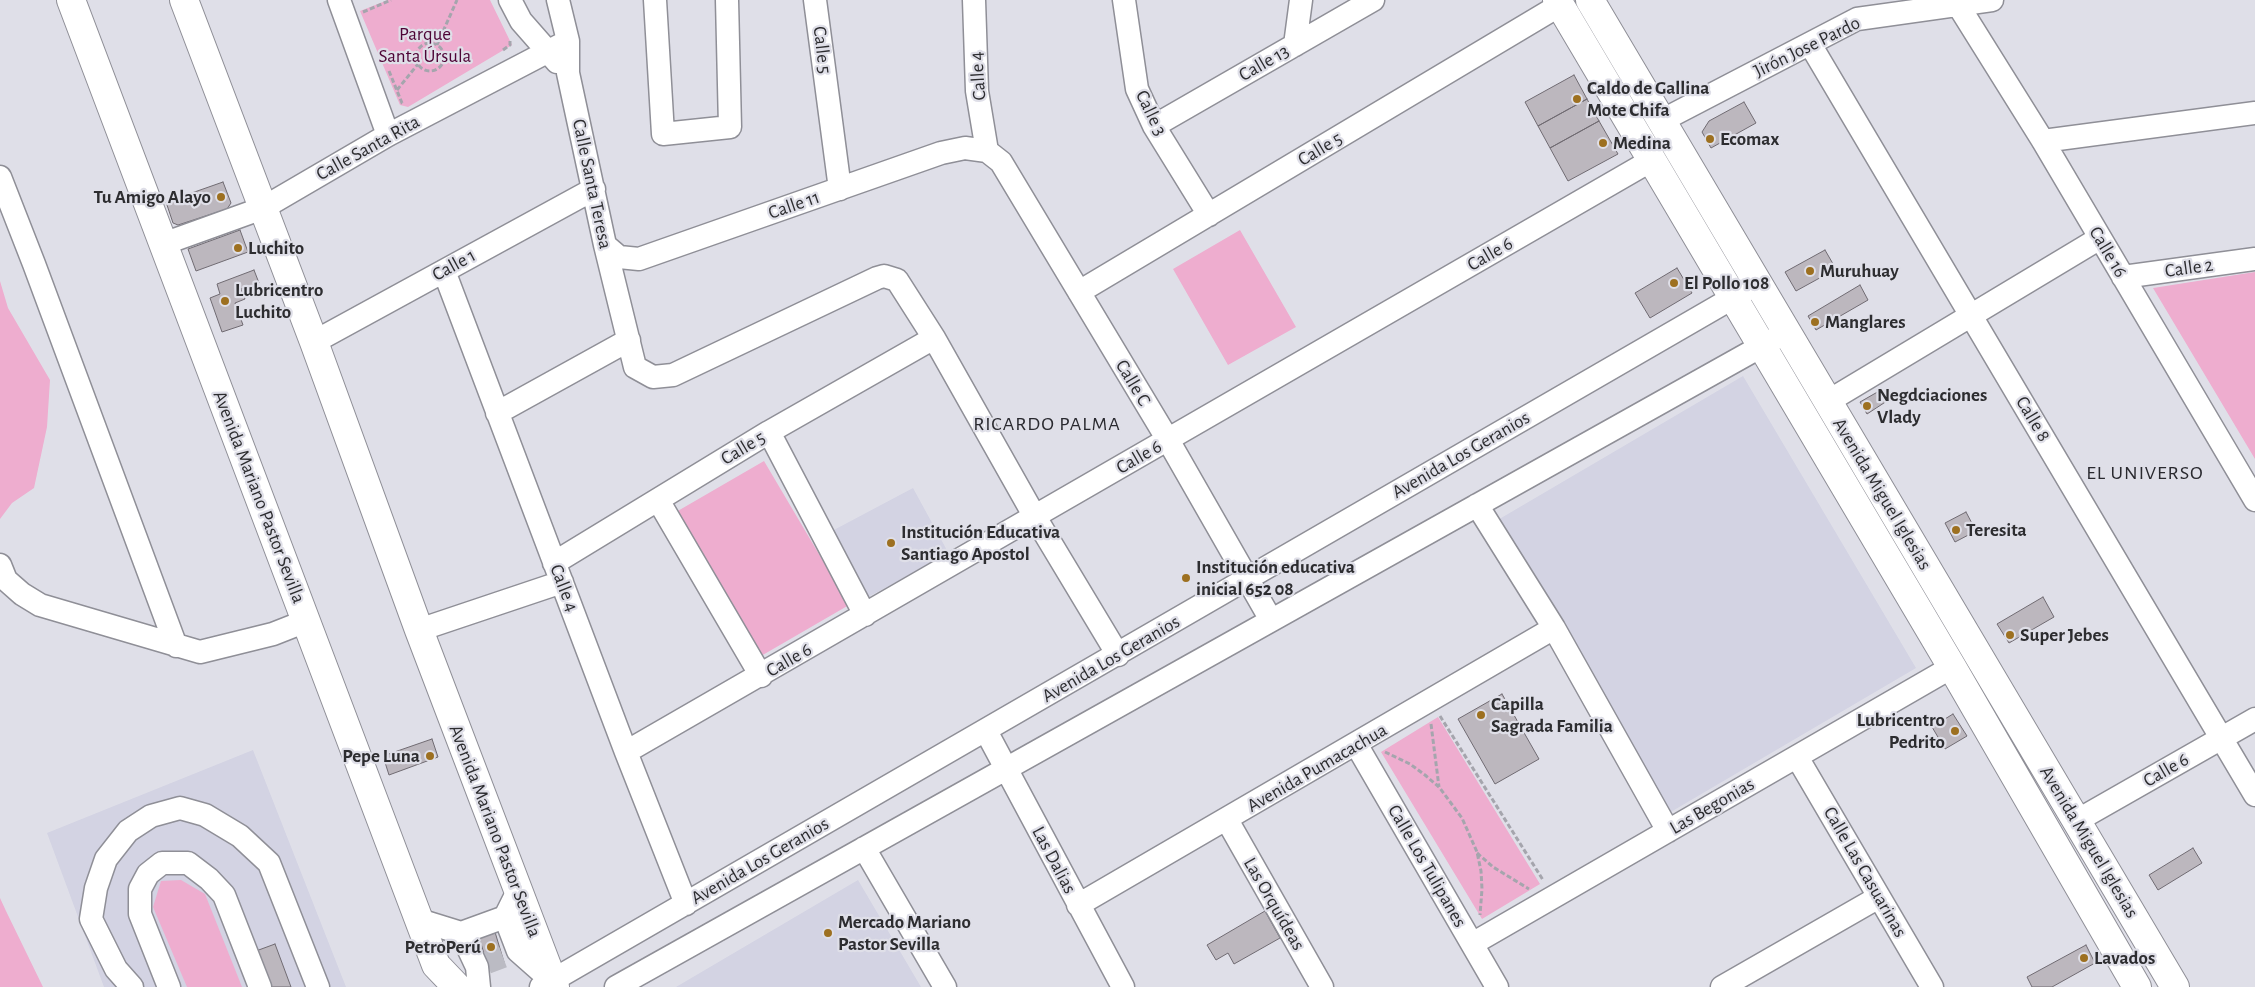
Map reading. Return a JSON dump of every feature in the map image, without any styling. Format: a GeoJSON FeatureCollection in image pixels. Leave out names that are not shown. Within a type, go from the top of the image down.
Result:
{"type":"FeatureCollection","features":[{"type":"Feature","properties":{"kind":"main road","name":"Avenida Mariano Pastor Sevilla"},"geometry":{"type":"LineString","coordinates":[[71,0],[419,920],[438,976],[457,987]]}},
{"type":"Feature","properties":{"kind":"main road","name":"Avenida Mariano Pastor Sevilla"},"geometry":{"type":"LineString","coordinates":[[184,0],[314,342],[419,630],[518,891],[549,985]]}},
{"type":"Feature","properties":{"kind":"main road","name":"Avenida Miguel Iglesias"},"geometry":{"type":"LineString","coordinates":[[1590,0],[1827,402],[2078,820],[2175,987]]}},
{"type":"Feature","properties":{"kind":"main road","name":"Avenida Miguel Iglesias"},"geometry":{"type":"LineString","coordinates":[[1558,3],[1952,667],[2137,987]]}},
{"type":"Feature","properties":{"kind":"street"},"geometry":{"type":"LineString","coordinates":[[510,0],[521,21],[568,73]]}},
{"type":"Feature","properties":{"kind":"street","name":"Calle Santa Teresa"},"geometry":{"type":"LineString","coordinates":[[558,0],[568,41],[568,73],[605,245],[635,367],[653,377],[673,375],[884,276],[897,280],[934,338]]}},
{"type":"Feature","properties":{"kind":"street"},"geometry":{"type":"LineString","coordinates":[[655,0],[663,134],[730,128],[727,0]]}},
{"type":"Feature","properties":{"kind":"street","name":"Calle 5"},"geometry":{"type":"LineString","coordinates":[[815,0],[840,188]]}},
{"type":"Feature","properties":{"kind":"street","name":"Calle 4"},"geometry":{"type":"LineString","coordinates":[[974,0],[977,91],[988,151]]}},
{"type":"Feature","properties":{"kind":"street","name":"Calle 3"},"geometry":{"type":"LineString","coordinates":[[1124,0],[1137,89],[1154,126],[1208,215]]}},
{"type":"Feature","properties":{"kind":"street"},"geometry":{"type":"LineString","coordinates":[[1295,45],[1301,0]]}},
{"type":"Feature","properties":{"kind":"street","name":"Calle 13"},"geometry":{"type":"LineString","coordinates":[[1154,126],[1373,0]]}},
{"type":"Feature","properties":{"kind":"street","name":"Jirón Jose Pardo"},"geometry":{"type":"LineString","coordinates":[[1661,121],[1857,19],[1992,0]]}},
{"type":"Feature","properties":{"kind":"street","name":"Calle 5"},"geometry":{"type":"LineString","coordinates":[[1079,292],[1558,3]]}},
{"type":"Feature","properties":{"kind":"street","name":"Calle 16"},"geometry":{"type":"LineString","coordinates":[[1958,5],[2044,142],[2255,500]]}},
{"type":"Feature","properties":{"kind":"street"},"geometry":{"type":"LineString","coordinates":[[343,9],[388,135]]}},
{"type":"Feature","properties":{"kind":"street","name":"Calle Santa Rita"},"geometry":{"type":"LineString","coordinates":[[163,244],[263,208],[388,135],[568,41]]}},
{"type":"Feature","properties":{"kind":"street","name":"Calle 8"},"geometry":{"type":"LineString","coordinates":[[1810,44],[2255,795]]}},
{"type":"Feature","properties":{"kind":"street"},"geometry":{"type":"LineString","coordinates":[[2044,142],[2255,113]]}},
{"type":"Feature","properties":{"kind":"street","name":"Calle 11"},"geometry":{"type":"LineString","coordinates":[[605,245],[619,258],[639,259],[942,153],[965,148],[988,151]]}},
{"type":"Feature","properties":{"kind":"street","name":"Calle C"},"geometry":{"type":"LineString","coordinates":[[988,151],[1001,162],[1168,440],[1271,620]]}},
{"type":"Feature","properties":{"kind":"street","name":"Calle 6"},"geometry":{"type":"LineString","coordinates":[[626,752],[761,676],[1652,160]]}},
{"type":"Feature","properties":{"kind":"street"},"geometry":{"type":"LineString","coordinates":[[0,177],[176,646]]}},
{"type":"Feature","properties":{"kind":"street","name":"Calle 1"},"geometry":{"type":"LineString","coordinates":[[314,342],[594,189]]}},
{"type":"Feature","properties":{"kind":"street"},"geometry":{"type":"LineString","coordinates":[[1827,402],[1972,317],[2100,238]]}},
{"type":"Feature","properties":{"kind":"street","name":"Calle 2"},"geometry":{"type":"LineString","coordinates":[[2123,276],[2255,259]]}},
{"type":"Feature","properties":{"kind":"street","name":"Calle 4"},"geometry":{"type":"LineString","coordinates":[[444,270],[626,752],[686,904]]}},
{"type":"Feature","properties":{"kind":"street","name":"Avenida Los Geranios"},"geometry":{"type":"LineString","coordinates":[[549,985],[594,957],[1757,284]]}},
{"type":"Feature","properties":{"kind":"street","name":"Avenida Los Geranios"},"geometry":{"type":"LineString","coordinates":[[615,987],[1786,333]]}},
{"type":"Feature","properties":{"kind":"street"},"geometry":{"type":"LineString","coordinates":[[934,338],[1035,517],[1118,655]]}},
{"type":"Feature","properties":{"kind":"street","name":"Calle 5"},"geometry":{"type":"LineString","coordinates":[[419,630],[558,572],[658,500],[769,432],[934,338]]}},
{"type":"Feature","properties":{"kind":"street"},"geometry":{"type":"LineString","coordinates":[[498,413],[629,340]]}},
{"type":"Feature","properties":{"kind":"street"},"geometry":{"type":"LineString","coordinates":[[769,432],[865,615]]}},
{"type":"Feature","properties":{"kind":"street"},"geometry":{"type":"LineString","coordinates":[[658,500],[761,676]]}},
{"type":"Feature","properties":{"kind":"street"},"geometry":{"type":"LineString","coordinates":[[1477,505],[1554,628],[1668,831]]}},
{"type":"Feature","properties":{"kind":"street"},"geometry":{"type":"LineString","coordinates":[[0,565],[6,580],[22,594],[40,605],[200,652],[273,634],[306,621]]}},
{"type":"Feature","properties":{"kind":"street","name":"Avenida Pumacachua"},"geometry":{"type":"LineString","coordinates":[[1078,905],[1554,628]]}},
{"type":"Feature","properties":{"kind":"street","name":"Las Begonias"},"geometry":{"type":"LineString","coordinates":[[1472,944],[1952,667]]}},
{"type":"Feature","properties":{"kind":"street","name":"Calle 6"},"geometry":{"type":"LineString","coordinates":[[2078,820],[2255,719]]}},
{"type":"Feature","properties":{"kind":"street","name":"Las Dalias"},"geometry":{"type":"LineString","coordinates":[[986,731],[1123,987]]}},
{"type":"Feature","properties":{"kind":"street","name":"Calle Los Tulipanes"},"geometry":{"type":"LineString","coordinates":[[1356,744],[1497,987]]}},
{"type":"Feature","properties":{"kind":"street","name":"Calle Las Casuarinas"},"geometry":{"type":"LineString","coordinates":[[1797,756],[1932,987]]}},
{"type":"Feature","properties":{"kind":"street"},"geometry":{"type":"LineString","coordinates":[[132,987],[116,969],[91,919],[96,888],[106,859],[128,831],[151,816],[180,808],[205,815],[240,836],[268,863],[318,987]]}},
{"type":"Feature","properties":{"kind":"street","name":"Las Orquídeas"},"geometry":{"type":"LineString","coordinates":[[1227,820],[1322,987]]}},
{"type":"Feature","properties":{"kind":"street"},"geometry":{"type":"LineString","coordinates":[[864,848],[944,987]]}},
{"type":"Feature","properties":{"kind":"street"},"geometry":{"type":"LineString","coordinates":[[169,987],[140,914],[140,889],[148,874],[162,863],[188,863],[210,879],[224,895],[260,987]]}},
{"type":"Feature","properties":{"kind":"street"},"geometry":{"type":"LineString","coordinates":[[493,965],[505,917],[518,891]]}},
{"type":"Feature","properties":{"kind":"street"},"geometry":{"type":"LineString","coordinates":[[1722,987],[1754,979],[1879,897]]}},
{"type":"Feature","properties":{"kind":"street"},"geometry":{"type":"LineString","coordinates":[[462,933],[505,917]]}},
{"type":"Feature","properties":{"kind":"street"},"geometry":{"type":"LineString","coordinates":[[419,920],[462,933],[493,965],[549,985]]}},
{"type":"Feature","properties":{"kind":"street"},"geometry":{"type":"LineString","coordinates":[[594,957],[615,987]]}},
{"type":"Feature","properties":{"kind":"path"},"geometry":{"type":"LineString","coordinates":[[343,9],[391,0]]}},
{"type":"Feature","properties":{"kind":"path"},"geometry":{"type":"LineString","coordinates":[[437,44],[457,0]]}},
{"type":"Feature","properties":{"kind":"path"},"geometry":{"type":"LineString","coordinates":[[500,51],[511,44],[506,32]]}},
{"type":"Feature","properties":{"kind":"path"},"geometry":{"type":"LineString","coordinates":[[418,64],[428,70],[439,67],[444,56],[437,44]]}},
{"type":"Feature","properties":{"kind":"path"},"geometry":{"type":"LineString","coordinates":[[407,105],[402,103],[397,90],[418,64],[417,52],[421,46],[437,44]]}},
{"type":"Feature","properties":{"kind":"path"},"geometry":{"type":"LineString","coordinates":[[1431,701],[1432,745],[1439,787]]}},
{"type":"Feature","properties":{"kind":"path"},"geometry":{"type":"LineString","coordinates":[[1431,701],[1554,898]]}},
{"type":"Feature","properties":{"kind":"path"},"geometry":{"type":"LineString","coordinates":[[1356,744],[1375,749],[1410,764],[1439,787],[1462,818],[1477,852],[1482,889],[1481,908],[1472,944]]}},
{"type":"Feature","properties":{"kind":"path"},"geometry":{"type":"LineString","coordinates":[[1477,852],[1493,867],[1512,880],[1554,898]]}},
{"type":"Feature","properties":{"kind":"shaded area"},"geometry":{"type":"Polygon","coordinates":[[[1743,376],[1916,668],[1669,813],[1496,521],[1743,376]]]}},
{"type":"Feature","properties":{"kind":"shaded area","name":"Institución Educativa Santiago Apostol"},"geometry":{"type":"Polygon","coordinates":[[[913,488],[949,554],[868,597],[832,531],[913,488]]]}},
{"type":"Feature","properties":{"kind":"shaded area"},"geometry":{"type":"Polygon","coordinates":[[[253,750],[346,987],[104,987],[47,833],[253,750]]]}},
{"type":"Feature","properties":{"kind":"shaded area","name":"Mercado Mariano Pastor Sevilla"},"geometry":{"type":"Polygon","coordinates":[[[858,880],[921,987],[676,987],[858,880]]]}},
{"type":"Feature","properties":{"kind":"green space","name":"Parque Santa Úrsula"},"geometry":{"type":"Polygon","coordinates":[[[388,0],[490,0],[512,45],[408,107],[400,105],[360,11],[388,0]]]}},
{"type":"Feature","properties":{"kind":"green space"},"geometry":{"type":"Polygon","coordinates":[[[1240,230],[1296,327],[1228,365],[1173,269],[1240,230]]]}},
{"type":"Feature","properties":{"kind":"green space"},"geometry":{"type":"Polygon","coordinates":[[[2255,272],[2255,459],[2153,288],[2255,272]]]}},
{"type":"Feature","properties":{"kind":"green space"},"geometry":{"type":"Polygon","coordinates":[[[0,281],[8,308],[50,380],[47,427],[34,488],[12,503],[0,519],[0,281]]]}},
{"type":"Feature","properties":{"kind":"green space"},"geometry":{"type":"Polygon","coordinates":[[[764,461],[849,605],[761,656],[676,512],[764,461]]]}},
{"type":"Feature","properties":{"kind":"green space"},"geometry":{"type":"Polygon","coordinates":[[[1438,717],[1540,884],[1482,919],[1381,752],[1438,717]]]}},
{"type":"Feature","properties":{"kind":"green space"},"geometry":{"type":"Polygon","coordinates":[[[181,880],[205,894],[242,987],[187,987],[153,907],[161,881],[181,880]]]}},
{"type":"Feature","properties":{"kind":"green space"},"geometry":{"type":"Polygon","coordinates":[[[0,898],[6,911],[43,987],[0,987],[0,898]]]}},
{"type":"Feature","properties":{"kind":"building"},"geometry":{"type":"Polygon","coordinates":[[[1574,75],[1587,99],[1538,126],[1525,102],[1574,75]]]}},
{"type":"Feature","properties":{"kind":"building"},"geometry":{"type":"Polygon","coordinates":[[[1587,99],[1599,121],[1550,148],[1538,126],[1587,99]]]}},
{"type":"Feature","properties":{"kind":"building"},"geometry":{"type":"Polygon","coordinates":[[[1744,102],[1756,123],[1711,148],[1702,132],[1709,121],[1744,102]]]}},
{"type":"Feature","properties":{"kind":"building"},"geometry":{"type":"Polygon","coordinates":[[[1599,121],[1618,154],[1568,181],[1550,148],[1599,121]]]}},
{"type":"Feature","properties":{"kind":"building"},"geometry":{"type":"Polygon","coordinates":[[[223,182],[231,203],[227,209],[178,225],[173,223],[166,202],[223,182]]]}},
{"type":"Feature","properties":{"kind":"building"},"geometry":{"type":"Polygon","coordinates":[[[240,230],[248,252],[196,271],[188,249],[240,230]]]}},
{"type":"Feature","properties":{"kind":"building","name":"Muruhuay"},"geometry":{"type":"Polygon","coordinates":[[[1825,250],[1836,269],[1796,291],[1785,272],[1825,250]]]}},
{"type":"Feature","properties":{"kind":"building"},"geometry":{"type":"Polygon","coordinates":[[[1677,268],[1692,293],[1650,318],[1635,293],[1677,268]]]}},
{"type":"Feature","properties":{"kind":"building","name":"Lubricentro Luchito"},"geometry":{"type":"Polygon","coordinates":[[[254,270],[259,283],[241,289],[245,299],[235,303],[243,325],[222,332],[210,298],[220,294],[217,284],[254,270]]]}},
{"type":"Feature","properties":{"kind":"building"},"geometry":{"type":"Polygon","coordinates":[[[1860,285],[1868,300],[1816,330],[1808,316],[1860,285]]]}},
{"type":"Feature","properties":{"kind":"building"},"geometry":{"type":"Polygon","coordinates":[[[1881,390],[1887,401],[1867,414],[1860,402],[1881,390]]]}},
{"type":"Feature","properties":{"kind":"building"},"geometry":{"type":"Polygon","coordinates":[[[1966,512],[1976,531],[1955,542],[1945,523],[1966,512]]]}},
{"type":"Feature","properties":{"kind":"building"},"geometry":{"type":"Polygon","coordinates":[[[2043,597],[2054,617],[2009,643],[1997,624],[2043,597]]]}},
{"type":"Feature","properties":{"kind":"building"},"geometry":{"type":"Polygon","coordinates":[[[1502,694],[1539,759],[1495,784],[1458,719],[1502,694]]]}},
{"type":"Feature","properties":{"kind":"building"},"geometry":{"type":"Polygon","coordinates":[[[1953,714],[1967,736],[1945,749],[1932,727],[1953,714]]]}},
{"type":"Feature","properties":{"kind":"building"},"geometry":{"type":"Polygon","coordinates":[[[432,739],[438,757],[389,775],[383,756],[432,739]]]}},
{"type":"Feature","properties":{"kind":"building"},"geometry":{"type":"Polygon","coordinates":[[[2193,848],[2202,863],[2158,890],[2149,875],[2193,848]]]}},
{"type":"Feature","properties":{"kind":"building"},"geometry":{"type":"Polygon","coordinates":[[[1265,911],[1280,938],[1234,964],[1228,953],[1216,960],[1207,945],[1265,911]]]}},
{"type":"Feature","properties":{"kind":"building","name":"PetroPerú"},"geometry":{"type":"Polygon","coordinates":[[[495,932],[504,962],[488,967],[479,937],[495,932]]]}},
{"type":"Feature","properties":{"kind":"building"},"geometry":{"type":"Polygon","coordinates":[[[275,944],[291,987],[269,987],[256,951],[275,944]]]}},
{"type":"Feature","properties":{"kind":"building"},"geometry":{"type":"Polygon","coordinates":[[[2086,945],[2095,963],[2052,987],[2032,987],[2027,977],[2086,945]]]}},
{"type":"Feature","properties":{"kind":"tunnel"},"geometry":{"type":"LineString","coordinates":[[487,963],[503,957]]}},
{"type":"Feature","properties":{"kind":"place","name":"Caldo de Gallina Mote Chifa"},"geometry":{"type":"Point","coordinates":[1577,99]}},
{"type":"Feature","properties":{"kind":"place","name":"Ecomax"},"geometry":{"type":"Point","coordinates":[1710,139]}},
{"type":"Feature","properties":{"kind":"place","name":"Medina"},"geometry":{"type":"Point","coordinates":[1603,143]}},
{"type":"Feature","properties":{"kind":"place","name":"Tu Amigo Alayo"},"geometry":{"type":"Point","coordinates":[221,197]}},
{"type":"Feature","properties":{"kind":"place","name":"Luchito"},"geometry":{"type":"Point","coordinates":[238,248]}},
{"type":"Feature","properties":{"kind":"place","name":"Muruhuay"},"geometry":{"type":"Point","coordinates":[1810,271]}},
{"type":"Feature","properties":{"kind":"place","name":"El Pollo 108"},"geometry":{"type":"Point","coordinates":[1674,283]}},
{"type":"Feature","properties":{"kind":"place","name":"Lubricentro Luchito"},"geometry":{"type":"Point","coordinates":[225,301]}},
{"type":"Feature","properties":{"kind":"place","name":"Manglares"},"geometry":{"type":"Point","coordinates":[1815,322]}},
{"type":"Feature","properties":{"kind":"place","name":"Negdciaciones Vlady"},"geometry":{"type":"Point","coordinates":[1867,406]}},
{"type":"Feature","properties":{"kind":"place","name":"Teresita"},"geometry":{"type":"Point","coordinates":[1956,530]}},
{"type":"Feature","properties":{"kind":"place","name":"Institución Educativa Santiago Apostol"},"geometry":{"type":"Point","coordinates":[891,543]}},
{"type":"Feature","properties":{"kind":"place","name":"Institución educativa inicial 652 08"},"geometry":{"type":"Point","coordinates":[1186,578]}},
{"type":"Feature","properties":{"kind":"place","name":"Super Jebes"},"geometry":{"type":"Point","coordinates":[2010,635]}},
{"type":"Feature","properties":{"kind":"place","name":"Capilla Sagrada Familia"},"geometry":{"type":"Point","coordinates":[1481,715]}},
{"type":"Feature","properties":{"kind":"place","name":"Lubricentro Pedrito"},"geometry":{"type":"Point","coordinates":[1955,731]}},
{"type":"Feature","properties":{"kind":"place","name":"Pepe Luna"},"geometry":{"type":"Point","coordinates":[430,756]}},
{"type":"Feature","properties":{"kind":"place","name":"Mercado Mariano Pastor Sevilla"},"geometry":{"type":"Point","coordinates":[828,933]}},
{"type":"Feature","properties":{"kind":"place","name":"PetroPerú"},"geometry":{"type":"Point","coordinates":[491,947]}},
{"type":"Feature","properties":{"kind":"place","name":"Lavados"},"geometry":{"type":"Point","coordinates":[2084,958]}},
{"type":"Feature","properties":{"kind":"district","name":"RICARDO PALMA"},"geometry":{"type":"Point","coordinates":[1047,424]}},
{"type":"Feature","properties":{"kind":"district","name":"EL UNIVERSO"},"geometry":{"type":"Point","coordinates":[2145,473]}}]}
